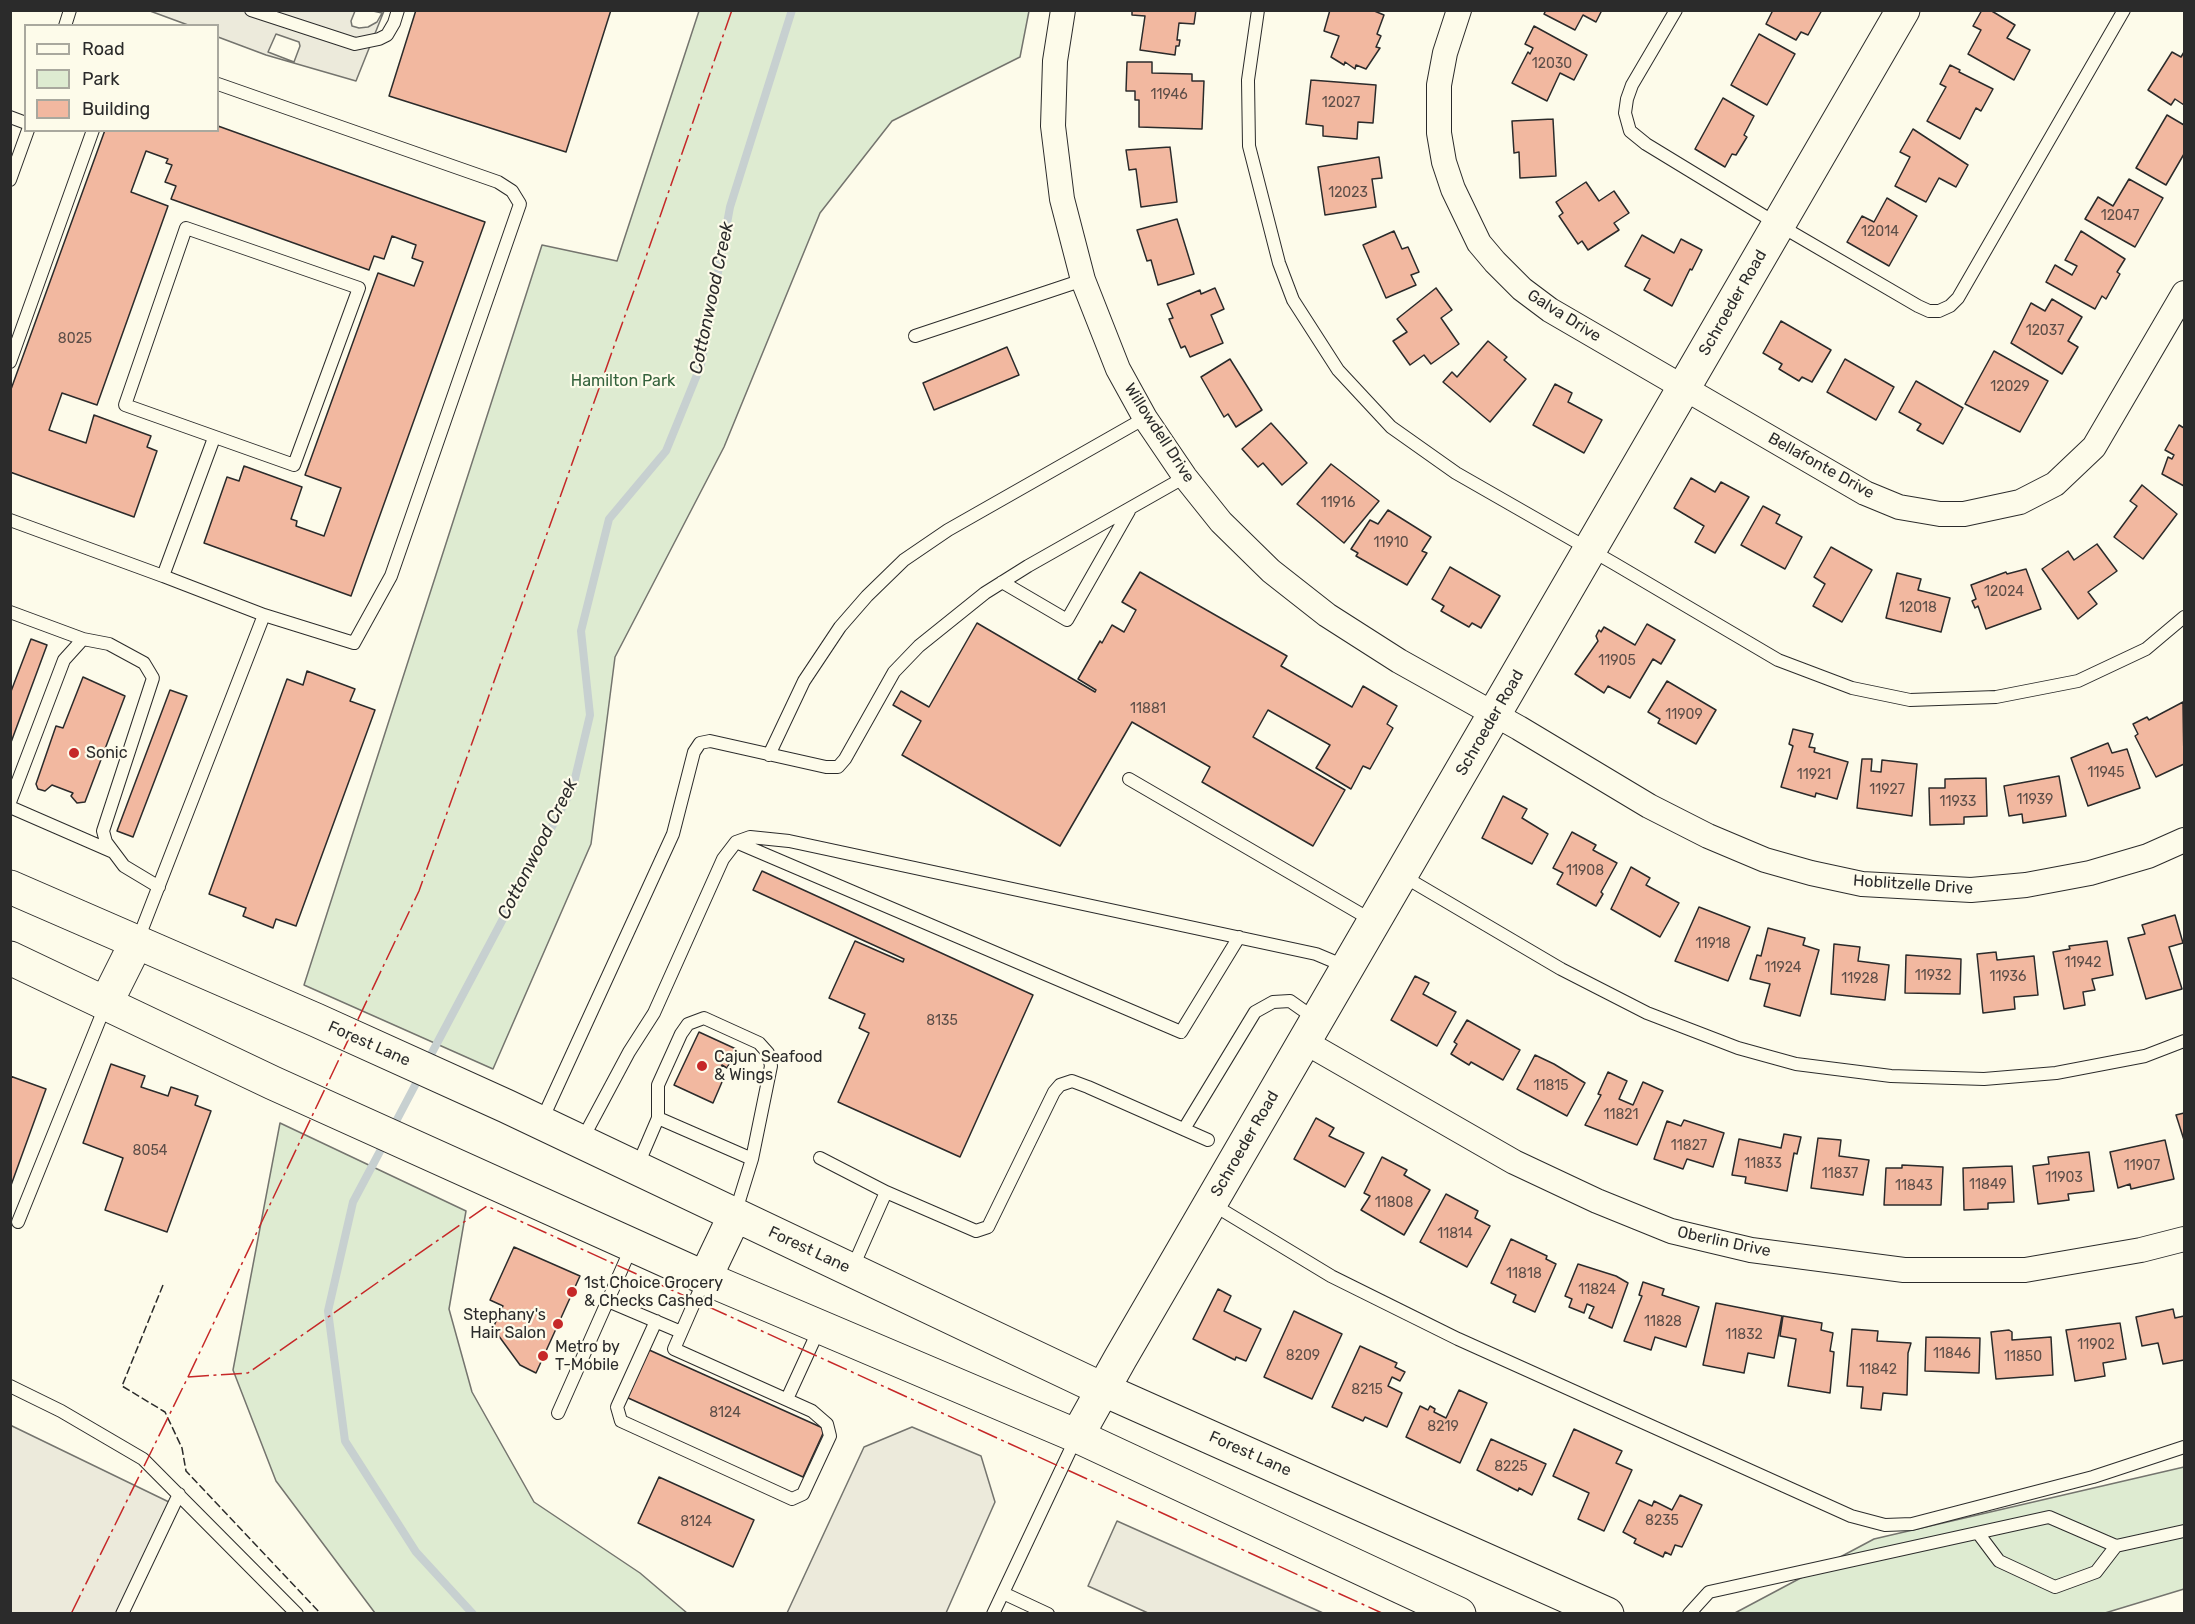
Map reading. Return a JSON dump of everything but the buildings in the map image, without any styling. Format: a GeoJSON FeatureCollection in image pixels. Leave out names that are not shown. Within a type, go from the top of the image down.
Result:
{"type":"FeatureCollection","features":[{"type":"Feature","properties":{"kind":"main road","name":"Schroeder Road"},"geometry":{"type":"LineString","coordinates":[[1077,1437],[1102,1389],[1903,10]]}},
{"type":"Feature","properties":{"kind":"main road","name":"Forest Lane"},"geometry":{"type":"LineString","coordinates":[[10,887],[316,1020],[506,1106],[1102,1389],[1607,1614]]}},
{"type":"Feature","properties":{"kind":"main road"},"geometry":{"type":"LineString","coordinates":[[10,904],[59,909]]}},
{"type":"Feature","properties":{"kind":"main road"},"geometry":{"type":"LineString","coordinates":[[106,1003],[136,943]]}},
{"type":"Feature","properties":{"kind":"main road"},"geometry":{"type":"LineString","coordinates":[[10,958],[288,1090],[705,1278],[1077,1437],[1459,1614]]}},
{"type":"Feature","properties":{"kind":"main road"},"geometry":{"type":"LineString","coordinates":[[705,1278],[735,1215]]}},
{"type":"Feature","properties":{"kind":"street","name":"Willowdell Drive"},"geometry":{"type":"LineString","coordinates":[[1063,10],[1055,61],[1053,126],[1062,199],[1083,280],[1118,369],[1145,418],[1185,477],[1221,522],[1271,571],[1327,615],[1399,661],[1495,714]]}},
{"type":"Feature","properties":{"kind":"street","name":"Galva Drive"},"geometry":{"type":"LineString","coordinates":[[1459,10],[1445,53],[1439,85],[1439,133],[1444,162],[1453,189],[1479,243],[1522,289],[1550,310],[1684,387]]}},
{"type":"Feature","properties":{"kind":"street","name":"Bellafonte Drive"},"geometry":{"type":"LineString","coordinates":[[1684,387],[1865,493],[1899,507],[1940,514],[1964,514],[2020,502],[2055,484],[2094,447],[2184,293]]}},
{"type":"Feature","properties":{"kind":"street","name":"Hoblitzelle Drive"},"geometry":{"type":"LineString","coordinates":[[1495,714],[1649,806],[1708,836],[1765,860],[1862,884],[1971,890],[2026,885],[2090,873],[2148,856],[2184,840]]}},
{"type":"Feature","properties":{"kind":"street","name":"Oberlin Drive"},"geometry":{"type":"LineString","coordinates":[[1311,1031],[1514,1162],[1586,1196],[1671,1231],[1751,1250],[1904,1270],[2025,1270],[2141,1250],[2184,1239]]}},
{"type":"Feature","properties":{"kind":"lane"},"geometry":{"type":"LineString","coordinates":[[251,10],[355,44],[379,39],[387,34],[398,10]]}},
{"type":"Feature","properties":{"kind":"lane"},"geometry":{"type":"LineString","coordinates":[[1258,10],[1248,80],[1249,146],[1279,263],[1293,300],[1338,370],[1391,427],[1456,473],[1778,660],[1852,688],[1910,700],[1996,697],[2078,681],[2146,649],[2184,617]]}},
{"type":"Feature","properties":{"kind":"lane"},"geometry":{"type":"LineString","coordinates":[[1676,10],[1632,85],[1625,113],[1630,131],[1646,144],[1779,225],[1918,306],[1940,311],[1950,306],[1958,298],[2124,10]]}},
{"type":"Feature","properties":{"kind":"lane"},"geometry":{"type":"LineString","coordinates":[[10,520],[264,615],[354,643],[391,576],[520,204],[512,191],[498,182],[219,84]]}},
{"type":"Feature","properties":{"kind":"lane"},"geometry":{"type":"LineString","coordinates":[[10,180],[27,132]]}},
{"type":"Feature","properties":{"kind":"lane"},"geometry":{"type":"LineString","coordinates":[[10,362],[92,132]]}},
{"type":"Feature","properties":{"kind":"lane"},"geometry":{"type":"LineString","coordinates":[[186,228],[359,288],[294,465],[214,438],[124,405],[186,228]]}},
{"type":"Feature","properties":{"kind":"lane"},"geometry":{"type":"LineString","coordinates":[[915,336],[1083,280]]}},
{"type":"Feature","properties":{"kind":"lane"},"geometry":{"type":"LineString","coordinates":[[769,754],[804,681],[840,627],[867,596],[904,560],[948,530],[1145,418]]}},
{"type":"Feature","properties":{"kind":"lane"},"geometry":{"type":"LineString","coordinates":[[163,576],[214,438]]}},
{"type":"Feature","properties":{"kind":"lane"},"geometry":{"type":"LineString","coordinates":[[541,1123],[673,834],[694,752],[700,742],[710,741],[826,767],[837,767],[845,759],[894,672],[919,646],[1002,582],[1185,477]]}},
{"type":"Feature","properties":{"kind":"lane"},"geometry":{"type":"LineString","coordinates":[[1002,582],[1066,620],[1129,510]]}},
{"type":"Feature","properties":{"kind":"lane"},"geometry":{"type":"LineString","coordinates":[[10,612],[83,639],[109,644],[144,663],[153,678],[103,831],[106,842],[124,866],[159,887]]}},
{"type":"Feature","properties":{"kind":"lane"},"geometry":{"type":"LineString","coordinates":[[136,943],[264,615]]}},
{"type":"Feature","properties":{"kind":"lane"},"geometry":{"type":"LineString","coordinates":[[10,802],[64,660],[83,639]]}},
{"type":"Feature","properties":{"kind":"lane"},"geometry":{"type":"LineString","coordinates":[[1129,778],[1374,922]]}},
{"type":"Feature","properties":{"kind":"lane"},"geometry":{"type":"LineString","coordinates":[[10,807],[113,852]]}},
{"type":"Feature","properties":{"kind":"lane"},"geometry":{"type":"LineString","coordinates":[[581,1142],[629,1052],[654,1014],[723,859],[736,842],[750,837],[789,841],[1239,937],[1316,954],[1348,968]]}},
{"type":"Feature","properties":{"kind":"lane"},"geometry":{"type":"LineString","coordinates":[[736,842],[1181,1032],[1239,937]]}},
{"type":"Feature","properties":{"kind":"lane"},"geometry":{"type":"LineString","coordinates":[[1402,875],[1561,969],[1647,1013],[1738,1048],[1796,1064],[1891,1076],[1984,1079],[2067,1071],[2145,1056],[2184,1041]]}},
{"type":"Feature","properties":{"kind":"lane"},"geometry":{"type":"LineString","coordinates":[[1184,1129],[1255,1012],[1273,1002],[1290,1001],[1311,1031]]}},
{"type":"Feature","properties":{"kind":"lane"},"geometry":{"type":"LineString","coordinates":[[18,1222],[106,1003]]}},
{"type":"Feature","properties":{"kind":"lane"},"geometry":{"type":"LineString","coordinates":[[636,1168],[658,1118],[658,1085],[681,1034],[688,1024],[704,1018],[759,1043],[768,1053],[771,1066],[752,1159],[735,1215]]}},
{"type":"Feature","properties":{"kind":"lane"},"geometry":{"type":"LineString","coordinates":[[820,1158],[886,1192],[960,1225],[983,1230],[992,1220],[1053,1092],[1060,1085],[1072,1081],[1208,1140]]}},
{"type":"Feature","properties":{"kind":"lane"},"geometry":{"type":"LineString","coordinates":[[658,1118],[752,1159]]}},
{"type":"Feature","properties":{"kind":"lane"},"geometry":{"type":"LineString","coordinates":[[852,1270],[886,1192]]}},
{"type":"Feature","properties":{"kind":"lane"},"geometry":{"type":"LineString","coordinates":[[1211,1203],[1331,1276],[1458,1339],[1851,1516],[1884,1525],[1912,1524],[2093,1477],[2184,1447]]}},
{"type":"Feature","properties":{"kind":"lane"},"geometry":{"type":"LineString","coordinates":[[558,1413],[633,1245]]}},
{"type":"Feature","properties":{"kind":"lane"},"geometry":{"type":"LineString","coordinates":[[656,1321],[617,1407],[621,1421],[792,1499],[803,1494],[830,1436],[827,1424],[812,1411],[674,1348],[705,1278]]}},
{"type":"Feature","properties":{"kind":"lane"},"geometry":{"type":"LineString","coordinates":[[608,1301],[681,1332]]}},
{"type":"Feature","properties":{"kind":"lane"},"geometry":{"type":"LineString","coordinates":[[787,1400],[820,1327]]}},
{"type":"Feature","properties":{"kind":"lane"},"geometry":{"type":"LineString","coordinates":[[10,1386],[61,1411],[143,1459],[297,1614]]}},
{"type":"Feature","properties":{"kind":"lane"},"geometry":{"type":"LineString","coordinates":[[993,1614],[1077,1437]]}},
{"type":"Feature","properties":{"kind":"lane"},"geometry":{"type":"LineString","coordinates":[[122,1614],[180,1494]]}},
{"type":"Feature","properties":{"kind":"lane"},"geometry":{"type":"LineString","coordinates":[[1689,1614],[1709,1592],[2049,1517],[2116,1546],[2184,1531]]}},
{"type":"Feature","properties":{"kind":"lane"},"geometry":{"type":"LineString","coordinates":[[1978,1533],[1999,1561],[2055,1587],[2096,1572],[2116,1546]]}},
{"type":"Feature","properties":{"kind":"lane"},"geometry":{"type":"LineString","coordinates":[[1003,1593],[1048,1614]]}},
{"type":"Feature","properties":{"kind":"green space","name":"Hamilton Park"},"geometry":{"type":"Polygon","coordinates":[[[699,11],[1029,11],[1020,57],[892,121],[820,213],[724,447],[615,657],[591,844],[493,1069],[304,985],[542,245],[617,261],[699,11]]]}},
{"type":"Feature","properties":{"kind":"green space"},"geometry":{"type":"Polygon","coordinates":[[[280,1123],[466,1211],[449,1309],[472,1392],[534,1502],[640,1573],[687,1613],[375,1613],[276,1481],[233,1370],[280,1123]]]}},
{"type":"Feature","properties":{"kind":"green space"},"geometry":{"type":"Polygon","coordinates":[[[2184,1467],[2184,1589],[2105,1613],[1733,1614],[1874,1539],[2184,1467]]]}},
{"type":"Feature","properties":{"kind":"shaded area"},"geometry":{"type":"Polygon","coordinates":[[[150,11],[355,11],[351,21],[352,26],[359,28],[368,27],[377,22],[382,13],[373,11],[384,11],[356,81],[266,55],[219,37],[219,24],[185,24],[150,11]],[[276,34],[268,52],[294,62],[300,46],[299,42],[276,34]]]}},
{"type":"Feature","properties":{"kind":"shaded area"},"geometry":{"type":"Polygon","coordinates":[[[10,1425],[171,1503],[117,1613],[11,1613],[10,1425]]]}},
{"type":"Feature","properties":{"kind":"shaded area"},"geometry":{"type":"Polygon","coordinates":[[[912,1427],[981,1456],[995,1502],[946,1613],[787,1613],[864,1447],[912,1427]]]}},
{"type":"Feature","properties":{"kind":"shaded area"},"geometry":{"type":"Polygon","coordinates":[[[1117,1521],[1323,1613],[1148,1613],[1088,1586],[1117,1521]]]}},
{"type":"Feature","properties":{"kind":"waterway","name":"Cottonwood Creek"},"geometry":{"type":"LineString","coordinates":[[427,1062],[573,787],[590,715],[581,631],[609,519],[666,451],[701,365],[730,207],[792,10]]}},
{"type":"Feature","properties":{"kind":"waterway","name":"Cottonwood Creek"},"geometry":{"type":"LineString","coordinates":[[392,1129],[421,1074]]}},
{"type":"Feature","properties":{"kind":"waterway","name":"Cottonwood Creek"},"geometry":{"type":"LineString","coordinates":[[386,1140],[353,1202],[328,1311],[345,1441],[416,1552],[473,1614]]}},
{"type":"Feature","properties":{"kind":"fence"},"geometry":{"type":"LineString","coordinates":[[163,1285],[122,1386],[165,1412],[182,1448],[186,1471],[321,1614]]}},
{"type":"Feature","properties":{"kind":"power"},"geometry":{"type":"LineString","coordinates":[[71,1614],[188,1377],[419,891],[732,10]]}},
{"type":"Feature","properties":{"kind":"power"},"geometry":{"type":"LineString","coordinates":[[188,1377],[248,1373],[487,1206],[1384,1614]]}},
{"type":"Feature","properties":{"kind":"place","name":"Sonic"},"geometry":{"type":"Point","coordinates":[74,753]}},
{"type":"Feature","properties":{"kind":"place","name":"Cajun Seafood & Wings"},"geometry":{"type":"Point","coordinates":[702,1066]}},
{"type":"Feature","properties":{"kind":"place","name":"1st Choice Grocery & Checks Cashed"},"geometry":{"type":"Point","coordinates":[572,1292]}},
{"type":"Feature","properties":{"kind":"place","name":"Stephany's Hair Salon"},"geometry":{"type":"Point","coordinates":[558,1324]}},
{"type":"Feature","properties":{"kind":"place","name":"Metro by T-Mobile"},"geometry":{"type":"Point","coordinates":[543,1356]}}]}
